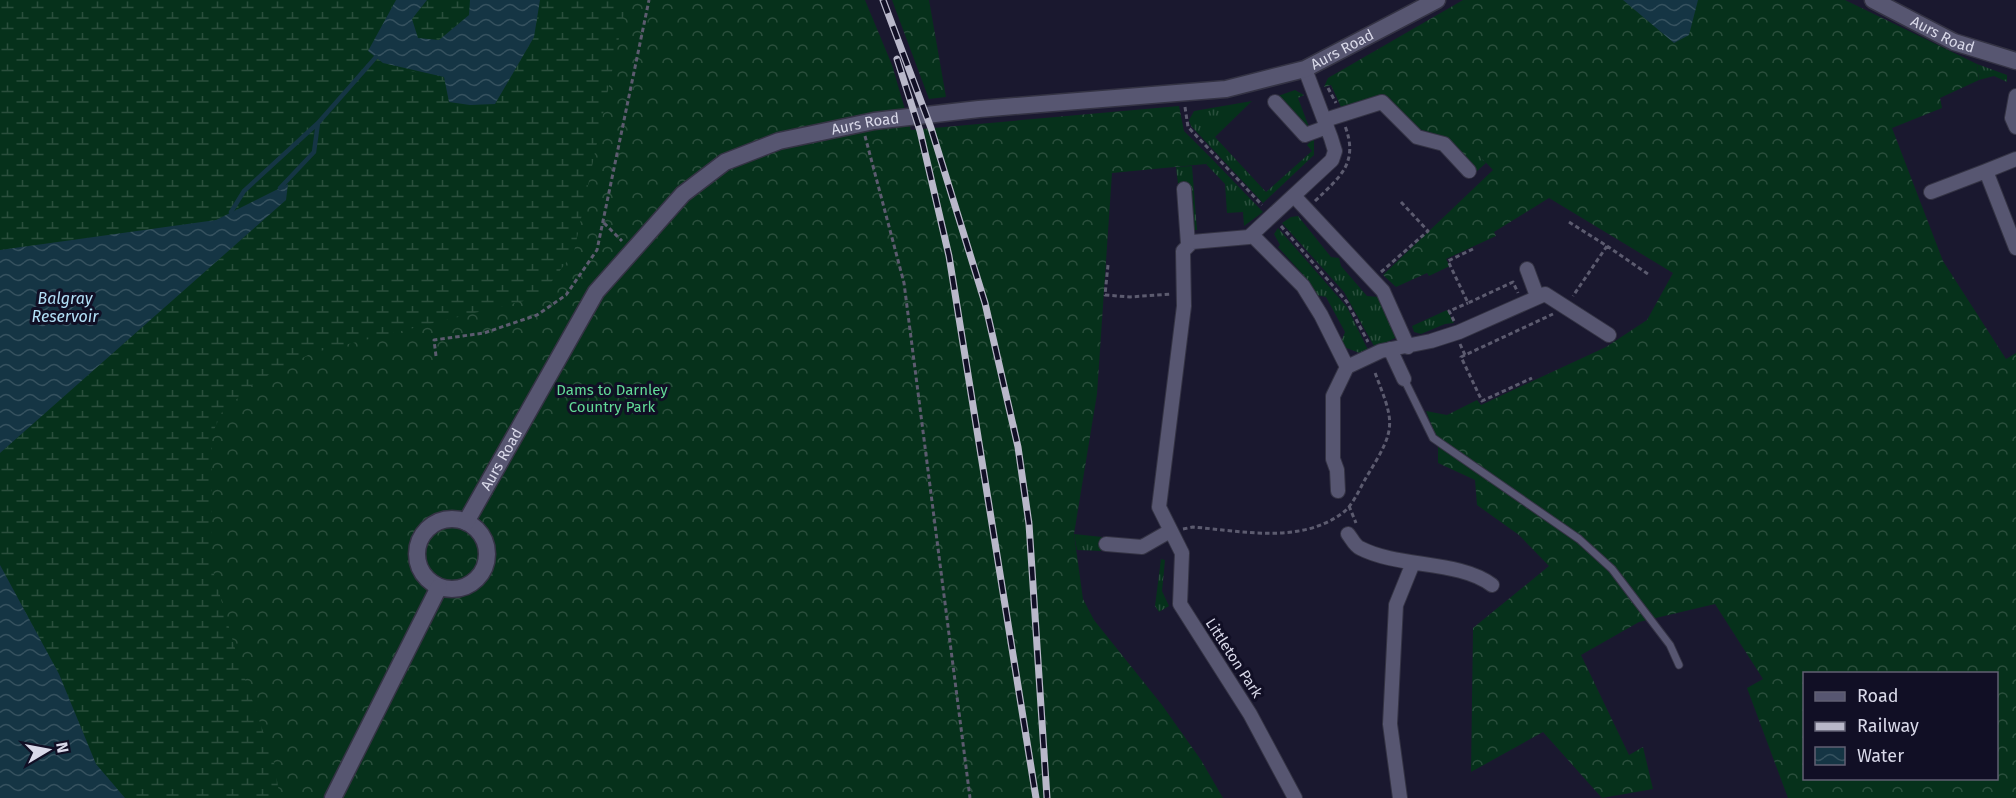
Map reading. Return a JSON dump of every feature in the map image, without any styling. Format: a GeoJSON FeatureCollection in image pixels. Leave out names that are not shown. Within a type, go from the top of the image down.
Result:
{"type":"FeatureCollection","features":[{"type":"Feature","properties":{"kind":"street","name":"Aurs Road"},"geometry":{"type":"LineString","coordinates":[[466,522],[596,292],[683,194],[726,162],[752,150],[809,133],[861,123],[979,108],[1226,89],[1305,69],[1437,0]]}},
{"type":"Feature","properties":{"kind":"street","name":"Aurs Road"},"geometry":{"type":"LineString","coordinates":[[1873,0],[1954,42],[2016,61]]}},
{"type":"Feature","properties":{"kind":"street"},"geometry":{"type":"LineString","coordinates":[[1188,244],[1249,237],[1332,160],[1335,151],[1305,69]]}},
{"type":"Feature","properties":{"kind":"street"},"geometry":{"type":"LineString","coordinates":[[2016,96],[2012,118],[2016,127]]}},
{"type":"Feature","properties":{"kind":"street"},"geometry":{"type":"LineString","coordinates":[[1275,102],[1305,135],[1374,102],[1382,102],[1418,137],[1444,144],[1469,171]]}},
{"type":"Feature","properties":{"kind":"street"},"geometry":{"type":"LineString","coordinates":[[1931,192],[2016,159]]}},
{"type":"Feature","properties":{"kind":"street"},"geometry":{"type":"LineString","coordinates":[[1986,171],[2016,248]]}},
{"type":"Feature","properties":{"kind":"street","name":"Littleton Park"},"geometry":{"type":"LineString","coordinates":[[1184,189],[1188,244],[1182,259],[1185,292],[1159,507],[1182,554],[1179,583],[1180,604],[1250,714],[1295,798]]}},
{"type":"Feature","properties":{"kind":"street"},"geometry":{"type":"LineString","coordinates":[[1294,196],[1383,291],[1408,347]]}},
{"type":"Feature","properties":{"kind":"street"},"geometry":{"type":"LineString","coordinates":[[1252,234],[1303,286],[1321,315],[1347,367]]}},
{"type":"Feature","properties":{"kind":"street"},"geometry":{"type":"LineString","coordinates":[[1527,269],[1537,296]]}},
{"type":"Feature","properties":{"kind":"street"},"geometry":{"type":"LineString","coordinates":[[1338,491],[1337,470],[1333,459],[1334,396],[1347,367],[1390,349],[1408,347],[1459,332],[1522,302],[1545,294],[1555,298],[1609,335]]}},
{"type":"Feature","properties":{"kind":"street"},"geometry":{"type":"LineString","coordinates":[[1390,349],[1404,379]]}},
{"type":"Feature","properties":{"kind":"street"},"geometry":{"type":"LineString","coordinates":[[444,520],[466,522],[477,528],[484,538],[487,562],[474,582],[464,588],[451,590],[439,587],[422,573],[417,551],[420,540],[434,524],[444,520]]}},
{"type":"Feature","properties":{"kind":"street"},"geometry":{"type":"LineString","coordinates":[[1106,544],[1142,547],[1170,531]]}},
{"type":"Feature","properties":{"kind":"street"},"geometry":{"type":"LineString","coordinates":[[1348,534],[1358,548],[1413,563],[1480,576],[1492,585]]}},
{"type":"Feature","properties":{"kind":"street"},"geometry":{"type":"LineString","coordinates":[[1400,798],[1390,724],[1396,605],[1413,563]]}},
{"type":"Feature","properties":{"kind":"street"},"geometry":{"type":"LineString","coordinates":[[333,798],[439,587]]}},
{"type":"Feature","properties":{"kind":"lane"},"geometry":{"type":"LineString","coordinates":[[1404,379],[1433,438],[1579,539],[1612,568],[1670,645],[1679,665]]}},
{"type":"Feature","properties":{"kind":"path"},"geometry":{"type":"LineString","coordinates":[[436,356],[434,340],[484,333],[537,315],[566,295],[597,250],[649,0]]}},
{"type":"Feature","properties":{"kind":"path"},"geometry":{"type":"LineString","coordinates":[[861,123],[904,283],[970,798]]}},
{"type":"Feature","properties":{"kind":"path"},"geometry":{"type":"LineString","coordinates":[[1373,279],[1428,231],[1401,202]]}},
{"type":"Feature","properties":{"kind":"path"},"geometry":{"type":"LineString","coordinates":[[603,222],[624,243]]}},
{"type":"Feature","properties":{"kind":"path"},"geometry":{"type":"LineString","coordinates":[[1607,246],[1647,274]]}},
{"type":"Feature","properties":{"kind":"path"},"geometry":{"type":"LineString","coordinates":[[1473,249],[1448,261],[1468,303],[1513,282],[1522,302]]}},
{"type":"Feature","properties":{"kind":"path"},"geometry":{"type":"LineString","coordinates":[[1108,265],[1105,295],[1130,297],[1185,292]]}},
{"type":"Feature","properties":{"kind":"path"},"geometry":{"type":"LineString","coordinates":[[1464,356],[1461,357],[1482,401],[1532,378]]}},
{"type":"Feature","properties":{"kind":"path"},"geometry":{"type":"LineString","coordinates":[[1170,531],[1193,527],[1268,534],[1292,532],[1314,527],[1346,511],[1376,462],[1391,429],[1390,415],[1369,357]]}},
{"type":"Feature","properties":{"kind":"green space","name":"Dams to Darnley Country Park"},"geometry":{"type":"Polygon","coordinates":[[[0,0],[865,0],[892,65],[911,130],[1179,106],[1184,131],[1212,159],[1206,164],[1112,173],[1097,394],[1074,534],[1083,599],[1094,620],[1162,705],[1201,760],[1223,798],[0,798],[0,0]]]}},
{"type":"Feature","properties":{"kind":"green space"},"geometry":{"type":"Polygon","coordinates":[[[0,0],[396,0],[368,51],[394,66],[444,77],[449,102],[470,105],[495,104],[534,37],[540,0],[627,0],[574,252],[540,297],[312,353],[257,381],[222,412],[212,434],[211,564],[238,659],[274,763],[280,798],[125,798],[96,764],[59,674],[0,565],[0,453],[286,200],[287,184],[216,220],[0,250],[0,0]]]}},
{"type":"Feature","properties":{"kind":"green space"},"geometry":{"type":"Polygon","coordinates":[[[427,0],[470,0],[469,15],[439,40],[418,38],[412,18],[427,0]]]}},
{"type":"Feature","properties":{"kind":"green space"},"geometry":{"type":"Polygon","coordinates":[[[892,0],[929,0],[946,97],[929,99],[892,0]]]}},
{"type":"Feature","properties":{"kind":"green space"},"geometry":{"type":"Polygon","coordinates":[[[1463,0],[1845,0],[1977,64],[1979,80],[1940,98],[1942,108],[1892,128],[1943,261],[2006,359],[2016,353],[2016,798],[1788,798],[1747,688],[1763,679],[1715,604],[1639,622],[1581,655],[1629,755],[1643,747],[1653,789],[1602,798],[1543,732],[1471,772],[1473,628],[1549,566],[1519,535],[1477,505],[1475,480],[1438,463],[1438,441],[1426,411],[1447,415],[1477,400],[1481,405],[1606,347],[1647,320],[1673,273],[1549,198],[1494,232],[1496,236],[1446,259],[1450,266],[1429,276],[1427,273],[1396,287],[1383,275],[1493,170],[1473,149],[1464,156],[1445,137],[1419,129],[1394,107],[1391,99],[1383,94],[1341,107],[1331,85],[1324,87],[1328,78],[1463,0]]]}},
{"type":"Feature","properties":{"kind":"green space"},"geometry":{"type":"Polygon","coordinates":[[[1977,64],[2007,75],[2007,82],[1994,76],[1979,80],[1977,64]]]}},
{"type":"Feature","properties":{"kind":"green space"},"geometry":{"type":"Polygon","coordinates":[[[1295,90],[1304,95],[1298,98],[1309,127],[1275,97],[1295,90]]]}},
{"type":"Feature","properties":{"kind":"green space"},"geometry":{"type":"Polygon","coordinates":[[[1252,101],[1215,137],[1266,192],[1312,151],[1307,145],[1314,138],[1314,155],[1263,203],[1191,126],[1189,120],[1194,111],[1252,101]]]}},
{"type":"Feature","properties":{"kind":"green space"},"geometry":{"type":"Polygon","coordinates":[[[1473,148],[1486,163],[1477,171],[1464,156],[1473,148]]]}},
{"type":"Feature","properties":{"kind":"green space"},"geometry":{"type":"Polygon","coordinates":[[[1212,159],[1263,212],[1244,226],[1243,212],[1227,213],[1225,184],[1206,164],[1212,159]]]}},
{"type":"Feature","properties":{"kind":"green space"},"geometry":{"type":"Polygon","coordinates":[[[1192,166],[1197,230],[1193,230],[1189,184],[1178,184],[1176,167],[1192,166]]]}},
{"type":"Feature","properties":{"kind":"green space"},"geometry":{"type":"Polygon","coordinates":[[[1298,216],[1331,257],[1339,258],[1341,266],[1367,296],[1379,297],[1397,337],[1375,348],[1344,292],[1282,223],[1291,217],[1298,216]]]}},
{"type":"Feature","properties":{"kind":"green space"},"geometry":{"type":"Polygon","coordinates":[[[1278,228],[1347,307],[1368,350],[1362,354],[1344,347],[1341,342],[1345,332],[1326,297],[1316,295],[1307,279],[1278,247],[1280,245],[1274,234],[1278,228]]]}},
{"type":"Feature","properties":{"kind":"green space"},"geometry":{"type":"Polygon","coordinates":[[[1447,310],[1454,323],[1445,324],[1421,334],[1414,332],[1412,326],[1447,310]]]}},
{"type":"Feature","properties":{"kind":"green space"},"geometry":{"type":"Polygon","coordinates":[[[1074,534],[1102,537],[1101,551],[1077,550],[1074,534]]]}},
{"type":"Feature","properties":{"kind":"green space"},"geometry":{"type":"Polygon","coordinates":[[[1161,559],[1165,560],[1162,591],[1169,606],[1159,612],[1155,606],[1161,559]]]}},
{"type":"Feature","properties":{"kind":"water"},"geometry":{"type":"Polygon","coordinates":[[[396,0],[427,0],[412,19],[418,38],[439,40],[469,15],[470,0],[540,0],[534,37],[495,104],[470,105],[449,102],[444,77],[383,63],[368,51],[396,0]]]}},
{"type":"Feature","properties":{"kind":"water"},"geometry":{"type":"Polygon","coordinates":[[[1623,0],[1698,0],[1689,35],[1674,43],[1623,0]]]}},
{"type":"Feature","properties":{"kind":"water","name":"Balgray Reservoir"},"geometry":{"type":"Polygon","coordinates":[[[288,184],[286,200],[0,453],[0,250],[216,220],[288,184]]]}},
{"type":"Feature","properties":{"kind":"water"},"geometry":{"type":"Polygon","coordinates":[[[0,565],[59,674],[96,764],[125,798],[0,798],[0,565]]]}},
{"type":"Feature","properties":{"kind":"waterway"},"geometry":{"type":"LineString","coordinates":[[280,188],[314,152],[318,123],[376,57]]}},
{"type":"Feature","properties":{"kind":"waterway"},"geometry":{"type":"LineString","coordinates":[[231,212],[244,191],[318,123]]}},
{"type":"Feature","properties":{"kind":"railway"},"geometry":{"type":"LineString","coordinates":[[883,0],[931,128],[985,303],[1018,447],[1029,524],[1047,798]]}},
{"type":"Feature","properties":{"kind":"railway"},"geometry":{"type":"LineString","coordinates":[[897,59],[920,131],[949,256],[1036,798]]}}]}
